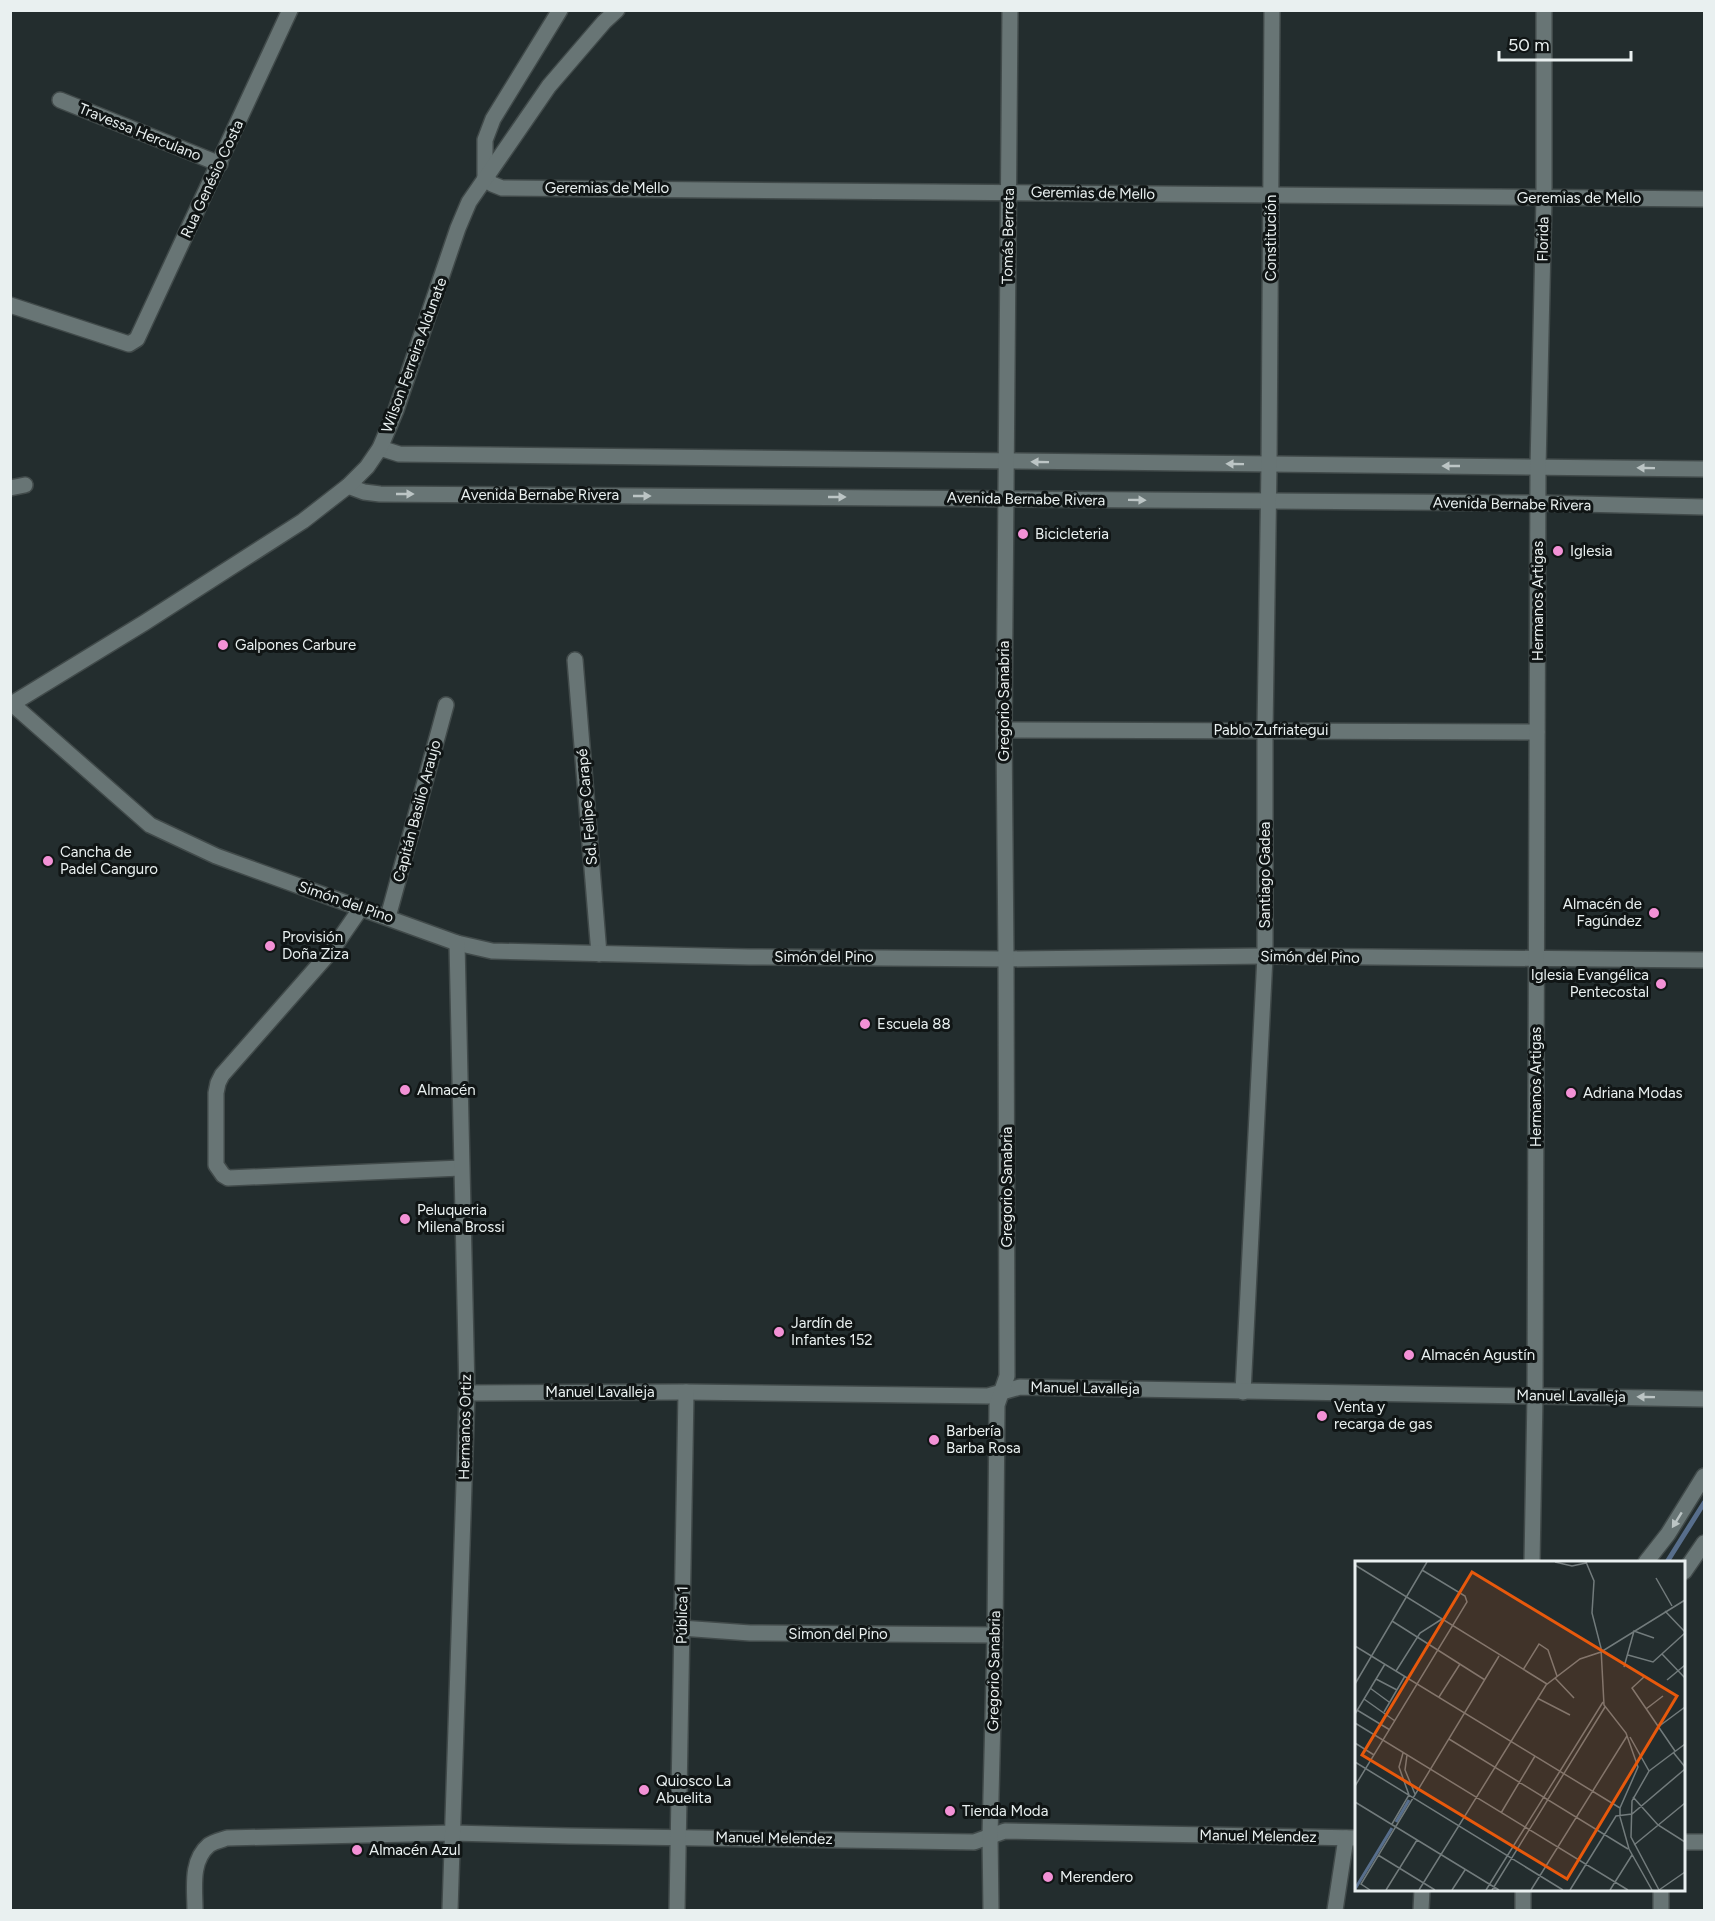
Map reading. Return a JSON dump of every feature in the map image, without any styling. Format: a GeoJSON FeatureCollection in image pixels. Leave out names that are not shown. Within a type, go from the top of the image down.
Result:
{"type":"FeatureCollection","features":[{"type":"Feature","properties":{"kind":"street","name":"Rua Genésio Costa"},"geometry":{"type":"LineString","coordinates":[[10,304],[129,344],[137,339],[290,10]]}},
{"type":"Feature","properties":{"kind":"street"},"geometry":{"type":"LineString","coordinates":[[485,177],[485,140],[493,119],[560,10]]}},
{"type":"Feature","properties":{"kind":"street","name":"Wilson Ferreira Aldunate"},"geometry":{"type":"LineString","coordinates":[[11,704],[303,521],[348,486],[367,467],[380,448],[396,410],[458,228],[470,202],[549,86],[617,10]]}},
{"type":"Feature","properties":{"kind":"street","name":"Tomás Berreta"},"geometry":{"type":"LineString","coordinates":[[1006,462],[1010,10]]}},
{"type":"Feature","properties":{"kind":"street","name":"Constitución"},"geometry":{"type":"LineString","coordinates":[[1269,465],[1272,10]]}},
{"type":"Feature","properties":{"kind":"street","name":"Florida"},"geometry":{"type":"LineString","coordinates":[[1538,467],[1544,198],[1544,10]]}},
{"type":"Feature","properties":{"kind":"street","name":"Travessa Herculano"},"geometry":{"type":"LineString","coordinates":[[60,100],[220,164]]}},
{"type":"Feature","properties":{"kind":"street","name":"Geremias de Mello"},"geometry":{"type":"LineString","coordinates":[[485,177],[492,184],[502,188],[1704,199]]}},
{"type":"Feature","properties":{"kind":"street"},"geometry":{"type":"LineString","coordinates":[[380,448],[399,454],[1704,470]]}},
{"type":"Feature","properties":{"kind":"street","name":"Gregorio Sanabria"},"geometry":{"type":"LineString","coordinates":[[991,1911],[990,1836],[997,1405],[1007,1376],[1004,730],[1006,462]]}},
{"type":"Feature","properties":{"kind":"street","name":"Santiago Gadea"},"geometry":{"type":"LineString","coordinates":[[1243,1392],[1265,956],[1265,730],[1269,465]]}},
{"type":"Feature","properties":{"kind":"street","name":"Hermanos Artigas"},"geometry":{"type":"LineString","coordinates":[[1532,1561],[1535,1395],[1538,467]]}},
{"type":"Feature","properties":{"kind":"street","name":"Avenida Bernabe Rivera"},"geometry":{"type":"LineString","coordinates":[[348,486],[364,492],[380,494],[1538,503],[1704,507]]}},
{"type":"Feature","properties":{"kind":"street","name":"Sd. Felipe Carapé"},"geometry":{"type":"LineString","coordinates":[[575,660],[599,954]]}},
{"type":"Feature","properties":{"kind":"street","name":"Simón del Pino"},"geometry":{"type":"LineString","coordinates":[[11,704],[150,825],[216,856],[458,943],[492,951],[1006,959],[1265,956],[1704,960]]}},
{"type":"Feature","properties":{"kind":"street","name":"Capitán Basilio Araujo"},"geometry":{"type":"LineString","coordinates":[[388,917],[446,705]]}},
{"type":"Feature","properties":{"kind":"street","name":"Pablo Zufriategui"},"geometry":{"type":"LineString","coordinates":[[1004,730],[1537,732]]}},
{"type":"Feature","properties":{"kind":"street"},"geometry":{"type":"LineString","coordinates":[[361,908],[332,950],[222,1075],[216,1093],[216,1165],[222,1175],[228,1178],[461,1167]]}},
{"type":"Feature","properties":{"kind":"street","name":"Hermanos Ortiz"},"geometry":{"type":"LineString","coordinates":[[450,1911],[467,1393],[458,943]]}},
{"type":"Feature","properties":{"kind":"street","name":"Manuel Lavalleja"},"geometry":{"type":"LineString","coordinates":[[467,1393],[686,1392],[988,1396],[1020,1387],[1704,1399]]}},
{"type":"Feature","properties":{"kind":"street","name":"Pública 1"},"geometry":{"type":"LineString","coordinates":[[677,1911],[686,1392]]}},
{"type":"Feature","properties":{"kind":"street"},"geometry":{"type":"LineString","coordinates":[[1648,1561],[1668,1534],[1704,1476]]}},
{"type":"Feature","properties":{"kind":"street"},"geometry":{"type":"LineString","coordinates":[[1685,1569],[1704,1543]]}},
{"type":"Feature","properties":{"kind":"street","name":"Simon del Pino"},"geometry":{"type":"LineString","coordinates":[[681,1628],[750,1633],[995,1635]]}},
{"type":"Feature","properties":{"kind":"street","name":"Manuel Melendez"},"geometry":{"type":"LineString","coordinates":[[195,1911],[198,1859],[210,1844],[227,1838],[453,1833],[974,1842],[1005,1831],[1351,1838]]}},
{"type":"Feature","properties":{"kind":"street"},"geometry":{"type":"LineString","coordinates":[[1335,1911],[1351,1838]]}},
{"type":"Feature","properties":{"kind":"street"},"geometry":{"type":"LineString","coordinates":[[1685,1842],[1704,1842]]}},
{"type":"Feature","properties":{"kind":"street"},"geometry":{"type":"LineString","coordinates":[[1421,1911],[1422,1891]]}},
{"type":"Feature","properties":{"kind":"street"},"geometry":{"type":"LineString","coordinates":[[1522,1891],[1522,1911]]}},
{"type":"Feature","properties":{"kind":"street"},"geometry":{"type":"LineString","coordinates":[[1661,1891],[1661,1911]]}},
{"type":"Feature","properties":{"kind":"waterway"},"geometry":{"type":"LineString","coordinates":[[1668,1561],[1704,1503]]}},
{"type":"Feature","properties":{"kind":"place","name":"Bicicleteria"},"geometry":{"type":"Point","coordinates":[1023,534]}},
{"type":"Feature","properties":{"kind":"place","name":"Iglesia"},"geometry":{"type":"Point","coordinates":[1558,551]}},
{"type":"Feature","properties":{"kind":"place","name":"Galpones Carbure"},"geometry":{"type":"Point","coordinates":[223,645]}},
{"type":"Feature","properties":{"kind":"place","name":"Cancha de Padel Canguro"},"geometry":{"type":"Point","coordinates":[48,861]}},
{"type":"Feature","properties":{"kind":"place","name":"Almacén de Fagúndez"},"geometry":{"type":"Point","coordinates":[1654,913]}},
{"type":"Feature","properties":{"kind":"place","name":"Provisión Doña Ziza"},"geometry":{"type":"Point","coordinates":[270,946]}},
{"type":"Feature","properties":{"kind":"place","name":"Iglesia Evangélica Pentecostal"},"geometry":{"type":"Point","coordinates":[1661,984]}},
{"type":"Feature","properties":{"kind":"place","name":"Escuela 88"},"geometry":{"type":"Point","coordinates":[865,1024]}},
{"type":"Feature","properties":{"kind":"place","name":"Almacén"},"geometry":{"type":"Point","coordinates":[405,1090]}},
{"type":"Feature","properties":{"kind":"place","name":"Adriana Modas"},"geometry":{"type":"Point","coordinates":[1571,1093]}},
{"type":"Feature","properties":{"kind":"place","name":"Peluqueria Milena Brossi"},"geometry":{"type":"Point","coordinates":[405,1219]}},
{"type":"Feature","properties":{"kind":"place","name":"Jardín de Infantes 152"},"geometry":{"type":"Point","coordinates":[779,1332]}},
{"type":"Feature","properties":{"kind":"place","name":"Almacén Agustín"},"geometry":{"type":"Point","coordinates":[1409,1355]}},
{"type":"Feature","properties":{"kind":"place","name":"Venta y recarga de gas"},"geometry":{"type":"Point","coordinates":[1322,1416]}},
{"type":"Feature","properties":{"kind":"place","name":"Barbería Barba Rosa"},"geometry":{"type":"Point","coordinates":[934,1440]}},
{"type":"Feature","properties":{"kind":"place","name":"Quiosco La Abuelita"},"geometry":{"type":"Point","coordinates":[644,1790]}},
{"type":"Feature","properties":{"kind":"place","name":"Tienda Moda"},"geometry":{"type":"Point","coordinates":[950,1811]}},
{"type":"Feature","properties":{"kind":"place","name":"Almacén Azul"},"geometry":{"type":"Point","coordinates":[357,1850]}},
{"type":"Feature","properties":{"kind":"place","name":"Merendero"},"geometry":{"type":"Point","coordinates":[1048,1877]}}]}
